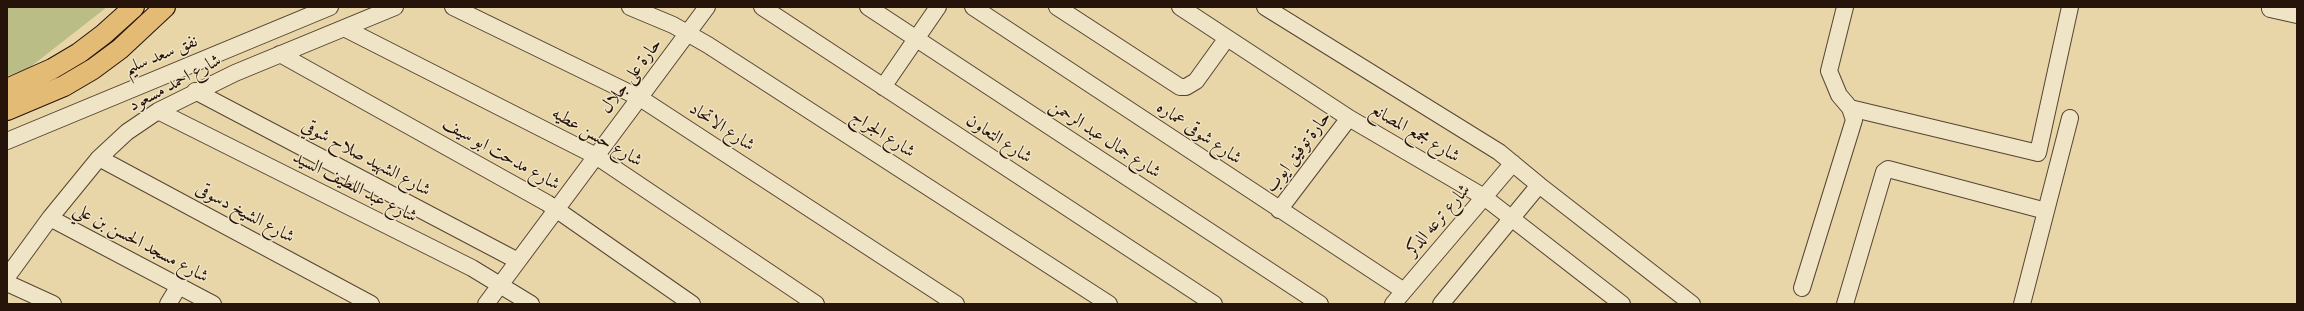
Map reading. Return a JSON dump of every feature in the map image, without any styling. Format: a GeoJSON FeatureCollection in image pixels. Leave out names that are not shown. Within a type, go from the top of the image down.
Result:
{"type":"FeatureCollection","features":[{"type":"Feature","properties":{"kind":"main road"},"geometry":{"type":"LineString","coordinates":[[7,89],[52,69],[79,53],[104,34],[134,7]]}},
{"type":"Feature","properties":{"kind":"main road"},"geometry":{"type":"LineString","coordinates":[[7,110],[64,86],[93,69],[120,49],[165,7]]}},
{"type":"Feature","properties":{"kind":"street","name":"نفق سعد سليم"},"geometry":{"type":"LineString","coordinates":[[7,141],[330,7]]}},
{"type":"Feature","properties":{"kind":"street","name":"شارع احمد مسعود"},"geometry":{"type":"LineString","coordinates":[[7,277],[50,218],[100,158],[127,132],[158,110],[195,91],[280,54],[395,7]]}},
{"type":"Feature","properties":{"kind":"street","name":"شارع الاتحاد"},"geometry":{"type":"LineString","coordinates":[[453,7],[640,98],[956,304]]}},
{"type":"Feature","properties":{"kind":"street","name":"شارع الجراج"},"geometry":{"type":"LineString","coordinates":[[630,7],[688,33],[1109,304]]}},
{"type":"Feature","properties":{"kind":"street","name":"حارة على جلال"},"geometry":{"type":"LineString","coordinates":[[486,304],[707,7]]}},
{"type":"Feature","properties":{"kind":"street","name":"شارع التعاون"},"geometry":{"type":"LineString","coordinates":[[762,7],[1214,304]]}},
{"type":"Feature","properties":{"kind":"street","name":"شارع جمال عبد الرحمن"},"geometry":{"type":"LineString","coordinates":[[868,7],[1320,304]]}},
{"type":"Feature","properties":{"kind":"street"},"geometry":{"type":"LineString","coordinates":[[882,87],[938,7]]}},
{"type":"Feature","properties":{"kind":"street","name":"شارع شوقى عماره"},"geometry":{"type":"LineString","coordinates":[[973,7],[1404,291]]}},
{"type":"Feature","properties":{"kind":"street"},"geometry":{"type":"LineString","coordinates":[[1057,7],[1180,87],[1186,87],[1196,81],[1227,38]]}},
{"type":"Feature","properties":{"kind":"street","name":"شارع مجمع المصانع"},"geometry":{"type":"LineString","coordinates":[[1180,7],[1349,118],[1484,197],[1512,217],[1622,304]]}},
{"type":"Feature","properties":{"kind":"street","name":"شارع مجمع المصانع"},"geometry":{"type":"LineString","coordinates":[[1265,7],[1484,142],[1514,163],[1539,185],[1692,304]]}},
{"type":"Feature","properties":{"kind":"street"},"geometry":{"type":"LineString","coordinates":[[1802,288],[1854,120],[1850,108],[1839,95],[1829,71],[1845,7]]}},
{"type":"Feature","properties":{"kind":"street"},"geometry":{"type":"LineString","coordinates":[[1850,108],[2038,153],[2070,7]]}},
{"type":"Feature","properties":{"kind":"street"},"geometry":{"type":"LineString","coordinates":[[2270,10],[2297,16]]}},
{"type":"Feature","properties":{"kind":"street","name":"شارع حسن عطيه"},"geometry":{"type":"LineString","coordinates":[[344,28],[596,156],[816,304]]}},
{"type":"Feature","properties":{"kind":"street","name":"شارع مدحت ابو سيف"},"geometry":{"type":"LineString","coordinates":[[280,54],[557,209],[692,304]]}},
{"type":"Feature","properties":{"kind":"street","name":"شارع الشهيد صلاح شوقي"},"geometry":{"type":"LineString","coordinates":[[195,91],[518,261]]}},
{"type":"Feature","properties":{"kind":"street","name":"شارع عبد اللطيف السيد"},"geometry":{"type":"LineString","coordinates":[[158,110],[501,284],[531,304]]}},
{"type":"Feature","properties":{"kind":"street","name":"حارة توفيق ايوب"},"geometry":{"type":"LineString","coordinates":[[1279,210],[1349,118]]}},
{"type":"Feature","properties":{"kind":"street"},"geometry":{"type":"LineString","coordinates":[[2022,304],[2070,118]]}},
{"type":"Feature","properties":{"kind":"street","name":"شارع الشيخ دسوقى"},"geometry":{"type":"LineString","coordinates":[[100,158],[371,304]]}},
{"type":"Feature","properties":{"kind":"street","name":"شارع ترعه الدكر"},"geometry":{"type":"LineString","coordinates":[[1393,304],[1514,163]]}},
{"type":"Feature","properties":{"kind":"street"},"geometry":{"type":"LineString","coordinates":[[1845,304],[1884,172],[1888,169],[2046,211]]}},
{"type":"Feature","properties":{"kind":"street"},"geometry":{"type":"LineString","coordinates":[[1441,304],[1539,185]]}},
{"type":"Feature","properties":{"kind":"street","name":"شارع مسجد الحسن بن علي"},"geometry":{"type":"LineString","coordinates":[[50,218],[213,304]]}},
{"type":"Feature","properties":{"kind":"street"},"geometry":{"type":"LineString","coordinates":[[7,283],[53,304]]}},
{"type":"Feature","properties":{"kind":"street"},"geometry":{"type":"LineString","coordinates":[[168,304],[178,286]]}},
{"type":"Feature","properties":{"kind":"green space"},"geometry":{"type":"Polygon","coordinates":[[[7,7],[107,7],[29,68],[7,76],[7,7]]]}}]}
